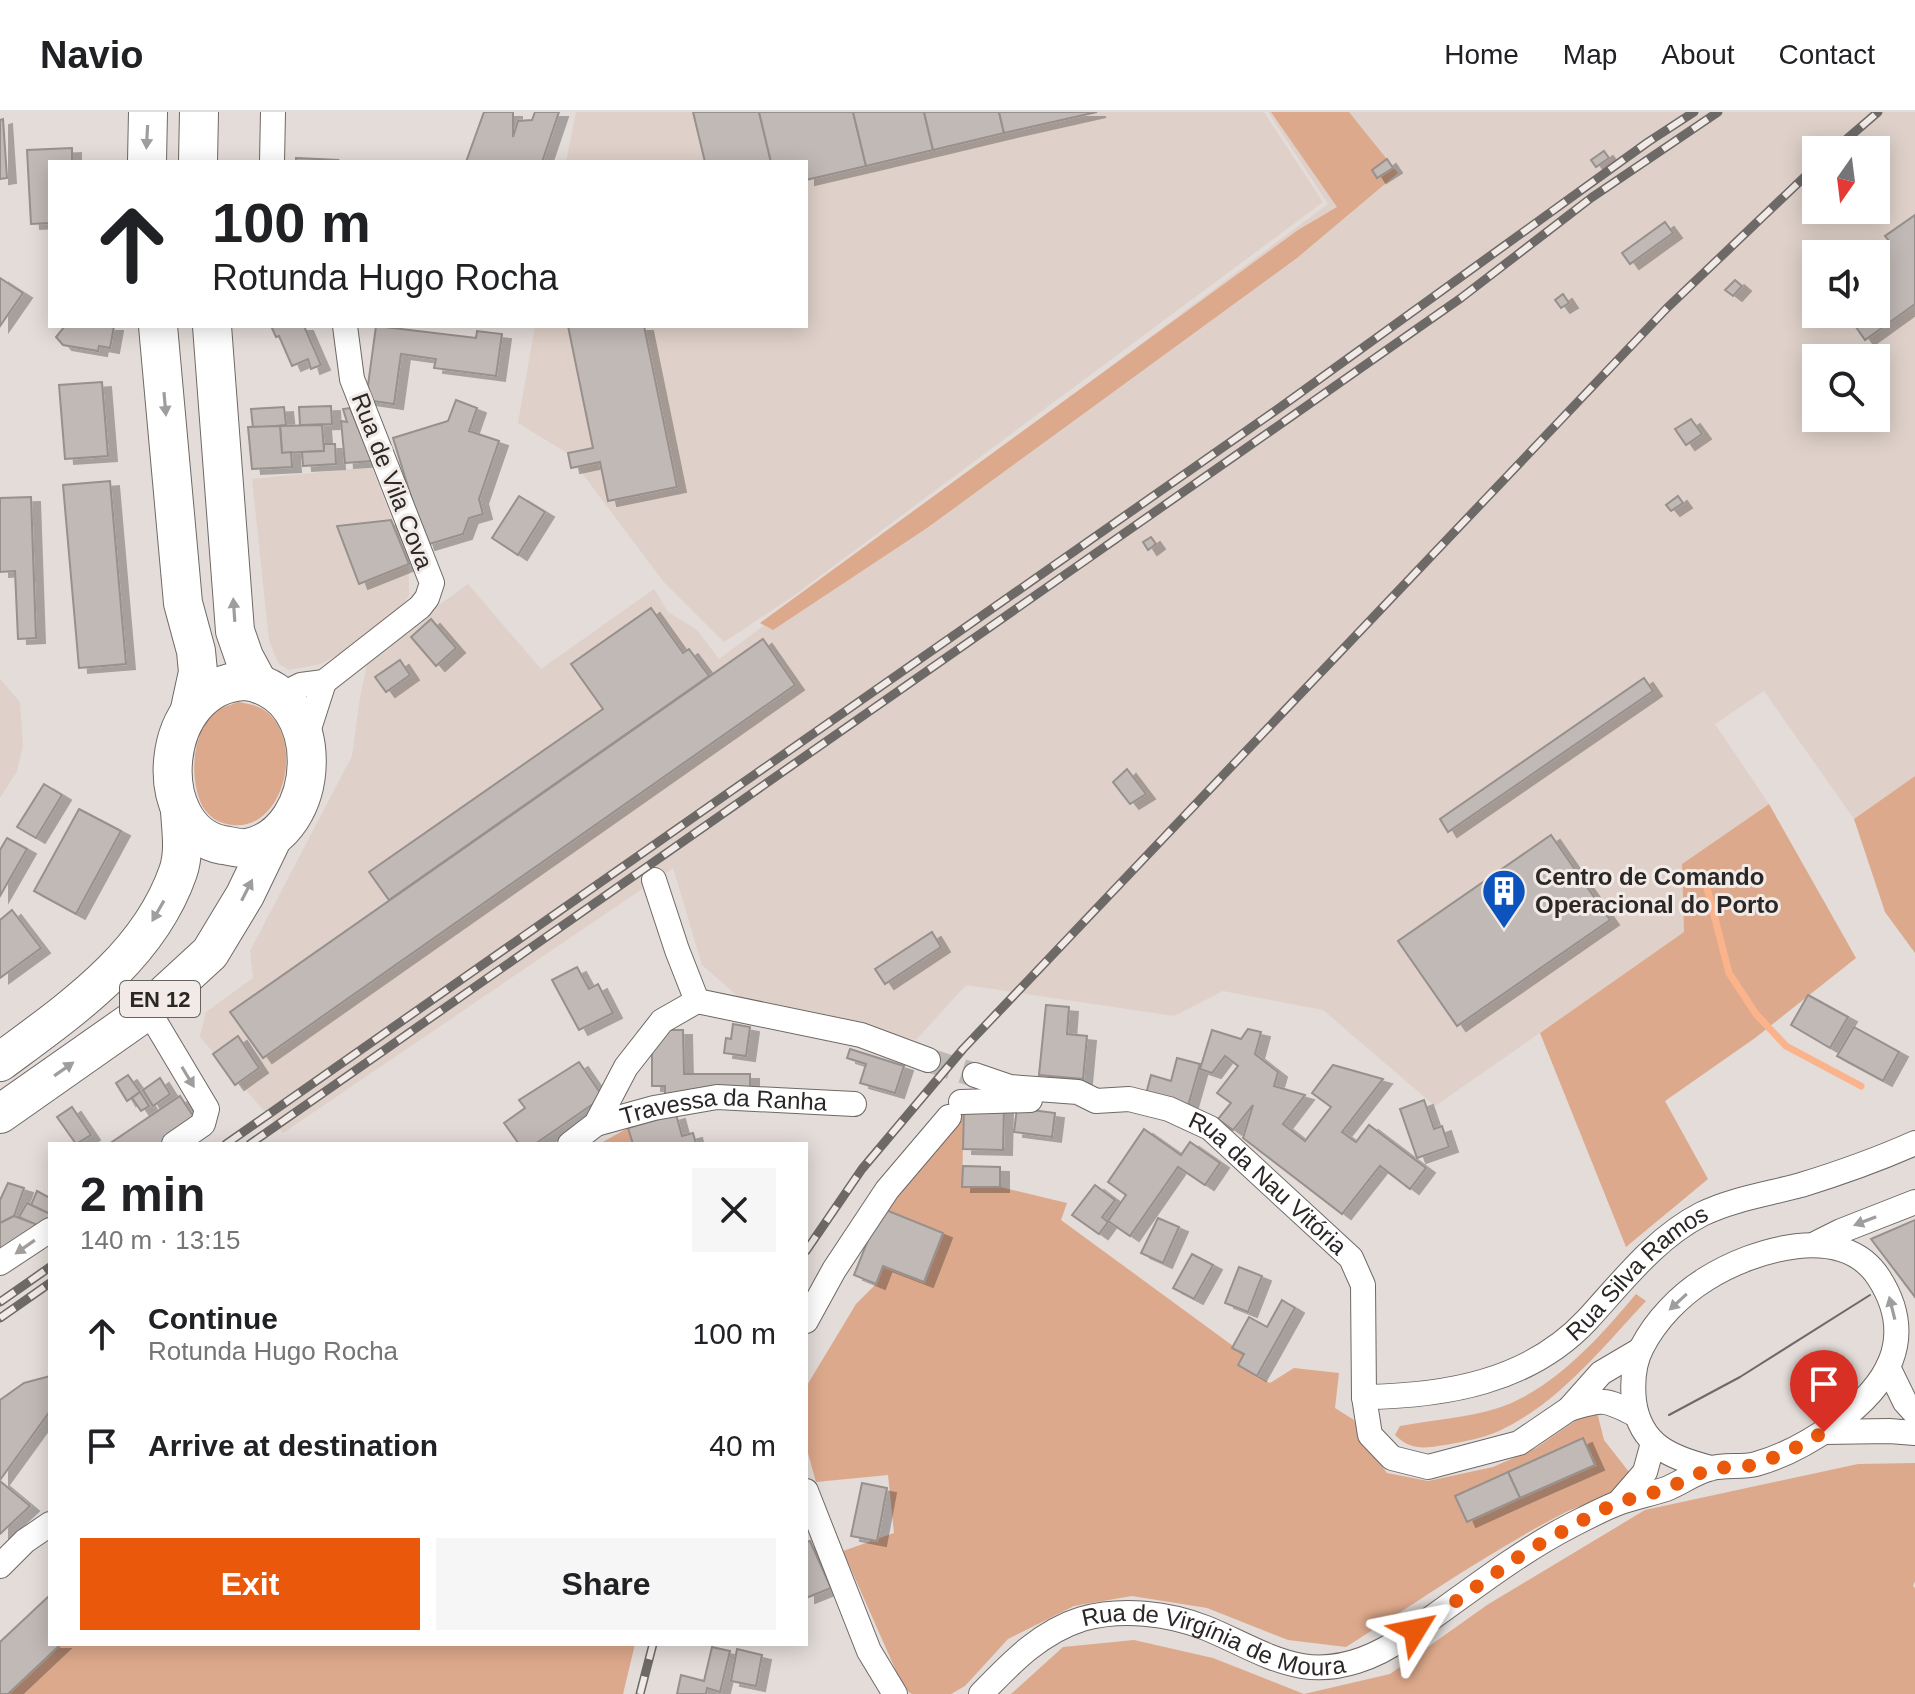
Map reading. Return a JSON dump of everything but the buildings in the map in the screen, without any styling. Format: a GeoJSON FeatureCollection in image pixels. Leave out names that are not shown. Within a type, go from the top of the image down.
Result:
{"type":"FeatureCollection","features":[{"type":"Feature","properties":{"kind":"main road"},"geometry":{"type":"LineString","coordinates":[[147,160],[148,112]]}},
{"type":"Feature","properties":{"kind":"main road"},"geometry":{"type":"LineString","coordinates":[[198,160],[199,112]]}},
{"type":"Feature","properties":{"kind":"main road","name":"EN 12"},"geometry":{"type":"LineString","coordinates":[[0,1062],[77,1005],[124,962],[159,912],[179,870],[182,845],[173,756],[180,726],[190,709],[198,672],[196,651],[183,603],[158,328]]}},
{"type":"Feature","properties":{"kind":"main road","name":"EN 12"},"geometry":{"type":"LineString","coordinates":[[0,1114],[148,1010],[210,953],[245,895],[272,839],[288,821],[300,798],[306,767],[305,741],[297,716],[244,657],[235,631],[212,328]]}},
{"type":"Feature","properties":{"kind":"main road"},"geometry":{"type":"LineString","coordinates":[[190,709],[209,690],[229,682],[270,689]]}},
{"type":"Feature","properties":{"kind":"main road"},"geometry":{"type":"LineString","coordinates":[[180,810],[195,831],[217,844],[246,848],[272,839]]}},
{"type":"Feature","properties":{"kind":"street"},"geometry":{"type":"LineString","coordinates":[[272,160],[273,112]]}},
{"type":"Feature","properties":{"kind":"street","name":"Rua de Vila Cova"},"geometry":{"type":"LineString","coordinates":[[270,689],[324,682],[420,607],[432,583],[352,379],[345,328]]}},
{"type":"Feature","properties":{"kind":"street"},"geometry":{"type":"LineString","coordinates":[[305,741],[324,682]]}},
{"type":"Feature","properties":{"kind":"street"},"geometry":{"type":"LineString","coordinates":[[654,880],[697,1001]]}},
{"type":"Feature","properties":{"kind":"street"},"geometry":{"type":"LineString","coordinates":[[573,1142],[596,1124],[626,1067],[662,1021],[697,1001],[861,1035],[928,1060]]}},
{"type":"Feature","properties":{"kind":"street"},"geometry":{"type":"LineString","coordinates":[[148,1010],[207,1109],[203,1124],[177,1142]]}},
{"type":"Feature","properties":{"kind":"street","name":"Rua da Nau Vitória"},"geometry":{"type":"LineString","coordinates":[[975,1075],[1010,1087],[1078,1092],[1096,1101],[1129,1099],[1169,1109],[1210,1128],[1351,1258],[1363,1285],[1364,1397],[1370,1435],[1392,1458],[1428,1467],[1519,1443],[1569,1409],[1601,1373],[1640,1350]]}},
{"type":"Feature","properties":{"kind":"street","name":"Travessa da Ranha"},"geometry":{"type":"LineString","coordinates":[[596,1124],[654,1108],[717,1097],[854,1104]]}},
{"type":"Feature","properties":{"kind":"street"},"geometry":{"type":"LineString","coordinates":[[808,1317],[834,1270],[887,1190],[955,1109],[1096,1101]]}},
{"type":"Feature","properties":{"kind":"street","name":"Rua Silva Ramos"},"geometry":{"type":"LineString","coordinates":[[1364,1397],[1437,1394],[1470,1387],[1533,1363],[1583,1324],[1658,1244],[1686,1224],[1729,1204],[1864,1166],[1915,1143]]}},
{"type":"Feature","properties":{"kind":"street"},"geometry":{"type":"LineString","coordinates":[[1915,1202],[1817,1243],[1784,1248],[1733,1265],[1706,1279],[1659,1320],[1640,1350],[1632,1381],[1636,1415],[1653,1443],[1680,1460],[1711,1468],[1744,1467],[1759,1463],[1786,1453],[1824,1432],[1848,1414],[1915,1333]]}},
{"type":"Feature","properties":{"kind":"street"},"geometry":{"type":"LineString","coordinates":[[0,1263],[48,1231]]}},
{"type":"Feature","properties":{"kind":"street"},"geometry":{"type":"LineString","coordinates":[[1817,1243],[1849,1252],[1876,1272],[1893,1302],[1897,1334],[1891,1360],[1905,1402],[1915,1413]]}},
{"type":"Feature","properties":{"kind":"street","name":"Rua da Nau Vitória"},"geometry":{"type":"LineString","coordinates":[[1569,1409],[1599,1400],[1611,1402],[1636,1415]]}},
{"type":"Feature","properties":{"kind":"street"},"geometry":{"type":"LineString","coordinates":[[1824,1432],[1915,1433]]}},
{"type":"Feature","properties":{"kind":"street","name":"Rua de Virgínia de Moura"},"geometry":{"type":"LineString","coordinates":[[1619,1502],[1645,1472],[1653,1443]]}},
{"type":"Feature","properties":{"kind":"street","name":"Rua de Virgínia de Moura"},"geometry":{"type":"LineString","coordinates":[[981,1694],[1020,1654],[1050,1634],[1081,1619],[1113,1614],[1151,1614],[1185,1621],[1302,1666],[1324,1667],[1361,1661],[1393,1645],[1527,1551],[1569,1527],[1619,1502],[1666,1489],[1711,1468]]}},
{"type":"Feature","properties":{"kind":"street"},"geometry":{"type":"LineString","coordinates":[[808,1496],[869,1651],[895,1694]]}},
{"type":"Feature","properties":{"kind":"street"},"geometry":{"type":"LineString","coordinates":[[0,1566],[25,1541],[48,1525]]}},
{"type":"Feature","properties":{"kind":"shaded area"},"geometry":{"type":"Polygon","coordinates":[[[576,112],[1264,112],[1323,202],[792,597],[724,642],[663,581],[567,453],[518,423],[535,328],[808,328],[808,160],[566,160],[576,112]]]}},
{"type":"Feature","properties":{"kind":"shaded area"},"geometry":{"type":"Polygon","coordinates":[[[1268,112],[1915,112],[1915,776],[1854,819],[1764,691],[1715,724],[1769,804],[1682,864],[1685,932],[1435,1106],[1323,1010],[1223,991],[1174,1016],[966,985],[916,1040],[742,1000],[702,965],[673,868],[283,1133],[200,1037],[206,1012],[253,978],[250,951],[352,756],[369,656],[468,584],[541,669],[654,589],[668,612],[697,630],[719,659],[1328,204],[1268,112]]]}},
{"type":"Feature","properties":{"kind":"shaded area"},"geometry":{"type":"Polygon","coordinates":[[[1271,112],[1349,112],[1398,173],[1297,258],[927,528],[773,630],[760,623],[1298,230],[1337,207],[1271,112]]]}},
{"type":"Feature","properties":{"kind":"shaded area"},"geometry":{"type":"Polygon","coordinates":[[[372,467],[409,564],[409,595],[403,605],[336,656],[321,664],[289,670],[278,663],[269,640],[252,479],[372,467]]]}},
{"type":"Feature","properties":{"kind":"shaded area"},"geometry":{"type":"Polygon","coordinates":[[[0,679],[20,702],[23,745],[17,771],[0,798],[0,679]]]}},
{"type":"Feature","properties":{"kind":"shaded area"},"geometry":{"type":"Polygon","coordinates":[[[238,702],[260,708],[271,716],[281,731],[286,750],[286,770],[272,806],[259,819],[243,825],[223,823],[208,814],[196,788],[194,764],[198,741],[208,720],[217,710],[238,702]]]}},
{"type":"Feature","properties":{"kind":"shaded area"},"geometry":{"type":"Polygon","coordinates":[[[1915,776],[1915,953],[1885,912],[1854,819],[1915,776]]]}},
{"type":"Feature","properties":{"kind":"shaded area"},"geometry":{"type":"Polygon","coordinates":[[[1769,804],[1856,958],[1755,1038],[1665,1101],[1708,1179],[1626,1247],[1540,1033],[1684,932],[1682,864],[1769,804]]]}},
{"type":"Feature","properties":{"kind":"shaded area"},"geometry":{"type":"Polygon","coordinates":[[[964,1107],[962,1187],[1000,1187],[1067,1203],[1061,1220],[1244,1354],[1238,1366],[1270,1383],[1294,1368],[1339,1373],[1335,1408],[1354,1420],[1361,1439],[1387,1473],[1428,1481],[1493,1467],[1536,1448],[1585,1414],[1597,1412],[1604,1440],[1633,1477],[1608,1494],[1562,1514],[1507,1545],[1346,1647],[1288,1640],[1207,1608],[1132,1596],[1074,1606],[1008,1639],[965,1686],[951,1694],[912,1694],[904,1689],[843,1551],[894,1533],[888,1475],[816,1482],[808,1453],[808,1384],[856,1304],[876,1284],[883,1266],[924,1281],[943,1233],[881,1208],[964,1107]]]}},
{"type":"Feature","properties":{"kind":"shaded area"},"geometry":{"type":"Polygon","coordinates":[[[628,1128],[632,1142],[603,1142],[628,1128]]]}},
{"type":"Feature","properties":{"kind":"shaded area"},"geometry":{"type":"Polygon","coordinates":[[[1636,1294],[1646,1301],[1560,1390],[1520,1420],[1486,1436],[1431,1447],[1413,1446],[1395,1435],[1400,1426],[1498,1408],[1538,1389],[1591,1344],[1636,1294]]]}},
{"type":"Feature","properties":{"kind":"shaded area"},"geometry":{"type":"Polygon","coordinates":[[[1915,1463],[1915,1694],[1304,1694],[1390,1674],[1487,1605],[1645,1510],[1858,1464],[1915,1463]]]}},
{"type":"Feature","properties":{"kind":"shaded area"},"geometry":{"type":"Polygon","coordinates":[[[1134,1640],[1213,1658],[1304,1694],[1011,1694],[1063,1647],[1134,1640]]]}},
{"type":"Feature","properties":{"kind":"shaded area"},"geometry":{"type":"Polygon","coordinates":[[[59,1646],[635,1646],[623,1694],[8,1694],[59,1646]]]}},
{"type":"Feature","properties":{"kind":"waterway"},"geometry":{"type":"LineString","coordinates":[[1706,884],[1729,973],[1756,1014],[1786,1046],[1861,1086]]}},
{"type":"Feature","properties":{"kind":"tunnel"},"geometry":{"type":"LineString","coordinates":[[928,1060],[975,1075]]}},
{"type":"Feature","properties":{"kind":"tram line"},"geometry":{"type":"LineString","coordinates":[[1669,1415],[1740,1377],[1870,1295]]}},
{"type":"Feature","properties":{"kind":"railway"},"geometry":{"type":"LineString","coordinates":[[229,1142],[1282,406],[1694,112]]}},
{"type":"Feature","properties":{"kind":"railway"},"geometry":{"type":"LineString","coordinates":[[253,1142],[1461,298],[1591,198],[1718,112]]}},
{"type":"Feature","properties":{"kind":"railway"},"geometry":{"type":"LineString","coordinates":[[1850,136],[1878,112]]}},
{"type":"Feature","properties":{"kind":"railway"},"geometry":{"type":"LineString","coordinates":[[808,1248],[862,1169],[963,1049],[1667,308],[1802,179]]}},
{"type":"Feature","properties":{"kind":"railway"},"geometry":{"type":"LineString","coordinates":[[0,1302],[48,1268]]}},
{"type":"Feature","properties":{"kind":"railway"},"geometry":{"type":"LineString","coordinates":[[0,1318],[48,1284]]}},
{"type":"Feature","properties":{"kind":"railway"},"geometry":{"type":"LineString","coordinates":[[640,1694],[652,1646]]}},
{"type":"Feature","properties":{"kind":"place","name":"Centro de Comando Operacional do Porto"},"geometry":{"type":"Point","coordinates":[1504,930]}},
{"type":"Feature","properties":{"kind":"route"},"geometry":{"type":"LineString","coordinates":[[1415,1630],[1527,1551],[1594,1514],[1619,1502],[1666,1489],[1711,1468],[1744,1467],[1759,1463],[1786,1453],[1824,1432]]}}]}
